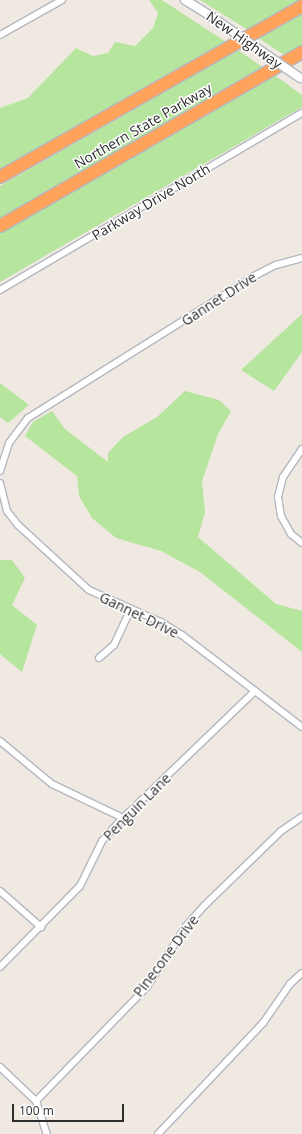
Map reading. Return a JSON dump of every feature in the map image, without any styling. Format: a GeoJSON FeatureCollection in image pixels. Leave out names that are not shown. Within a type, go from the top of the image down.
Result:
{"type":"FeatureCollection","features":[{"type":"Feature","properties":{"kind":"highway","name":"Northern State Parkway"},"geometry":{"type":"LineString","coordinates":[[0,177],[302,6]]}},
{"type":"Feature","properties":{"kind":"highway","name":"Northern State Parkway"},"geometry":{"type":"LineString","coordinates":[[0,226],[302,52]]}},
{"type":"Feature","properties":{"kind":"street"},"geometry":{"type":"LineString","coordinates":[[0,36],[62,0]]}},
{"type":"Feature","properties":{"kind":"street","name":"New Highway"},"geometry":{"type":"LineString","coordinates":[[185,0],[301,79]]}},
{"type":"Feature","properties":{"kind":"street","name":"Parkway Drive North"},"geometry":{"type":"LineString","coordinates":[[0,290],[302,113]]}},
{"type":"Feature","properties":{"kind":"street","name":"Gannet Drive"},"geometry":{"type":"LineString","coordinates":[[0,471],[10,443],[28,418],[254,276],[276,265],[302,258]]}},
{"type":"Feature","properties":{"kind":"street"},"geometry":{"type":"LineString","coordinates":[[302,449],[283,477],[278,497],[281,516],[291,534],[302,543]]}},
{"type":"Feature","properties":{"kind":"street","name":"Gannet Drive"},"geometry":{"type":"LineString","coordinates":[[0,483],[7,511],[18,526],[89,590],[130,610],[161,622],[182,635],[302,727]]}},
{"type":"Feature","properties":{"kind":"street"},"geometry":{"type":"LineString","coordinates":[[99,658],[114,645],[130,610]]}},
{"type":"Feature","properties":{"kind":"street","name":"Penguin Lane"},"geometry":{"type":"LineString","coordinates":[[0,967],[41,928],[80,886],[102,841],[123,818],[255,691]]}},
{"type":"Feature","properties":{"kind":"street"},"geometry":{"type":"LineString","coordinates":[[0,741],[52,784],[123,818]]}},
{"type":"Feature","properties":{"kind":"street","name":"Pinecone Drive"},"geometry":{"type":"LineString","coordinates":[[36,1101],[147,986],[186,926],[205,905],[281,831],[302,817]]}},
{"type":"Feature","properties":{"kind":"street"},"geometry":{"type":"LineString","coordinates":[[0,891],[41,928]]}},
{"type":"Feature","properties":{"kind":"street"},"geometry":{"type":"LineString","coordinates":[[158,1134],[263,1023],[290,984],[302,973]]}},
{"type":"Feature","properties":{"kind":"street"},"geometry":{"type":"LineString","coordinates":[[0,1067],[36,1101],[47,1134]]}},
{"type":"Feature","properties":{"kind":"green space"},"geometry":{"type":"Polygon","coordinates":[[[149,0],[162,0],[229,44],[0,173],[0,108],[28,98],[76,48],[93,56],[108,53],[115,42],[135,46],[153,28],[158,13],[149,0]]]}},
{"type":"Feature","properties":{"kind":"green space"},"geometry":{"type":"Polygon","coordinates":[[[200,0],[299,0],[248,30],[200,0]]]}},
{"type":"Feature","properties":{"kind":"green space"},"geometry":{"type":"Polygon","coordinates":[[[302,11],[302,45],[284,55],[257,37],[302,11]]]}},
{"type":"Feature","properties":{"kind":"green space"},"geometry":{"type":"Polygon","coordinates":[[[238,50],[264,68],[0,221],[0,186],[238,50]]]}},
{"type":"Feature","properties":{"kind":"green space"},"geometry":{"type":"Polygon","coordinates":[[[273,74],[302,95],[302,107],[0,282],[0,233],[273,74]]]}},
{"type":"Feature","properties":{"kind":"green space"},"geometry":{"type":"Polygon","coordinates":[[[302,314],[302,352],[274,391],[241,370],[302,314]]]}},
{"type":"Feature","properties":{"kind":"green space"},"geometry":{"type":"Polygon","coordinates":[[[0,383],[29,405],[8,423],[0,417],[0,383]]]}},
{"type":"Feature","properties":{"kind":"green space"},"geometry":{"type":"Polygon","coordinates":[[[185,391],[219,400],[231,411],[218,434],[202,481],[205,512],[198,537],[276,604],[302,611],[302,652],[200,572],[161,551],[116,538],[92,518],[79,496],[77,476],[25,436],[33,422],[52,411],[65,429],[108,462],[108,453],[123,437],[157,417],[185,391]]]}},
{"type":"Feature","properties":{"kind":"green space"},"geometry":{"type":"Polygon","coordinates":[[[0,560],[12,560],[25,578],[12,605],[37,625],[22,672],[0,654],[0,560]]]}}]}
